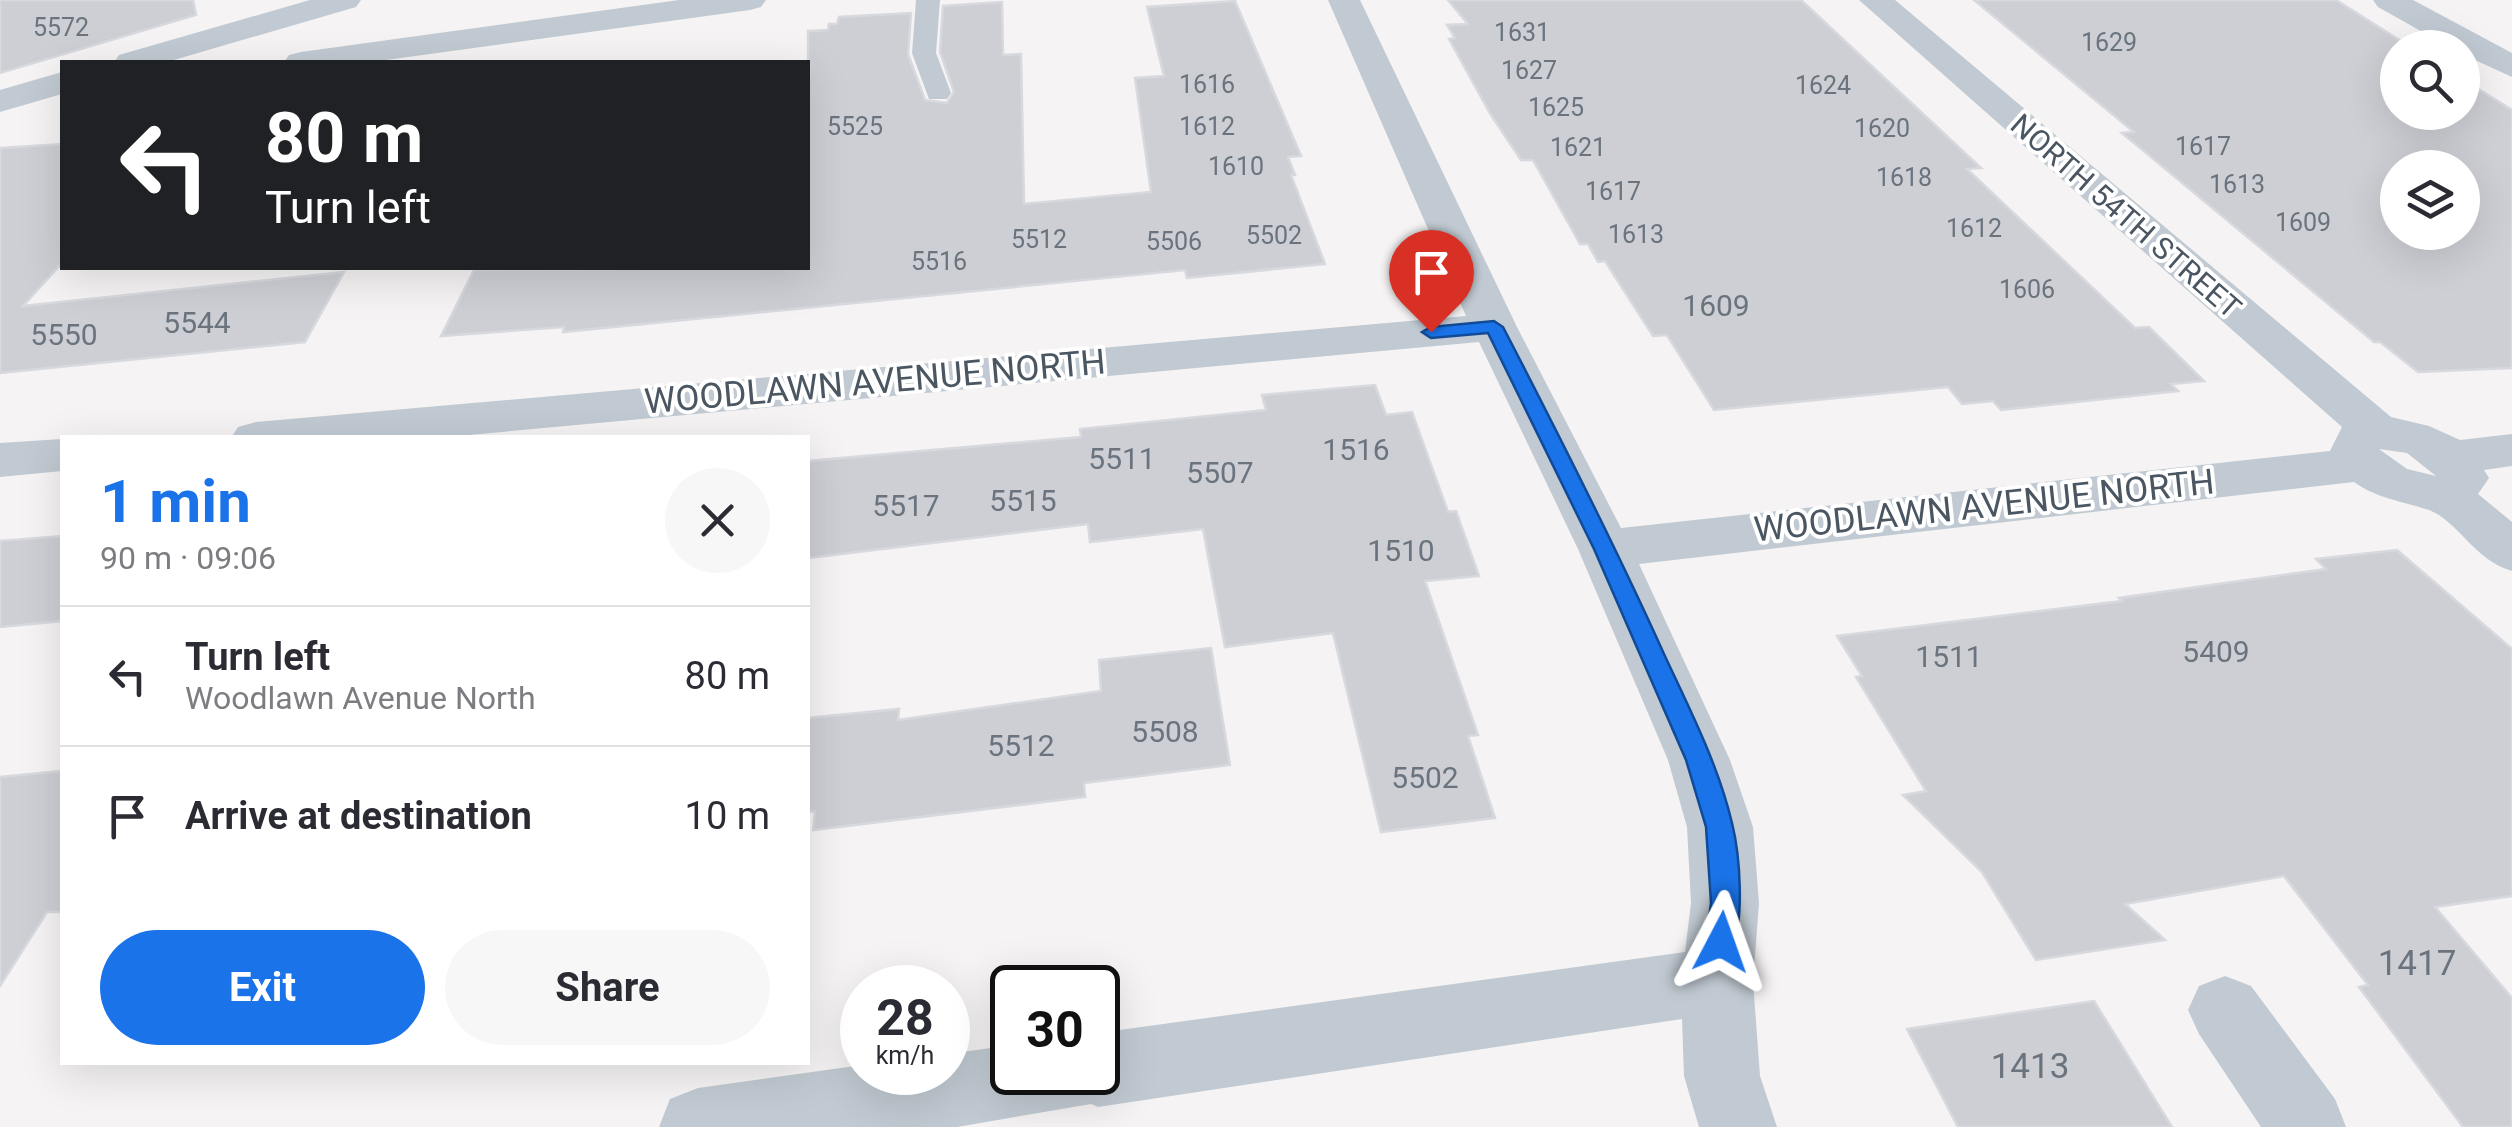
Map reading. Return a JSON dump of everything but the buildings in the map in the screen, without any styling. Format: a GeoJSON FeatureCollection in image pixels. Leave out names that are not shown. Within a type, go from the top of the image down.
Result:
{"type":"FeatureCollection","features":[{"type":"Feature","properties":{"kind":"street"},"geometry":{"type":"LineString","coordinates":[[139,60],[345,0]]}},
{"type":"Feature","properties":{"kind":"street"},"geometry":{"type":"LineString","coordinates":[[315,60],[750,0]]}},
{"type":"Feature","properties":{"kind":"street"},"geometry":{"type":"LineString","coordinates":[[1344,0],[1494,327],[1605,549],[1699,760],[1720,827],[1726,903],[1716,981],[1722,1076],[1738,1127]]}},
{"type":"Feature","properties":{"kind":"street","name":"NORTH 54TH STREET"},"geometry":{"type":"LineString","coordinates":[[1875,0],[2370,448],[2398,485],[2446,475]]}},
{"type":"Feature","properties":{"kind":"street"},"geometry":{"type":"LineString","coordinates":[[2389,0],[2512,67]]}},
{"type":"Feature","properties":{"kind":"street"},"geometry":{"type":"LineString","coordinates":[[0,103],[60,84]]}},
{"type":"Feature","properties":{"kind":"street"},"geometry":{"type":"LineString","coordinates":[[0,103],[60,96]]}},
{"type":"Feature","properties":{"kind":"street","name":"WOODLAWN AVENUE NORTH"},"geometry":{"type":"LineString","coordinates":[[289,435],[1494,327]]}},
{"type":"Feature","properties":{"kind":"street","name":"WOODLAWN AVENUE NORTH"},"geometry":{"type":"LineString","coordinates":[[1605,549],[2370,448]]}},
{"type":"Feature","properties":{"kind":"street"},"geometry":{"type":"LineString","coordinates":[[2512,450],[2446,475],[2512,552]]}},
{"type":"Feature","properties":{"kind":"street"},"geometry":{"type":"LineString","coordinates":[[0,460],[60,455]]}},
{"type":"Feature","properties":{"kind":"street"},"geometry":{"type":"LineString","coordinates":[[1120,1067],[1716,981]]}},
{"type":"Feature","properties":{"kind":"street"},"geometry":{"type":"LineString","coordinates":[[2225,1010],[2307,1127]]}},
{"type":"Feature","properties":{"kind":"street"},"geometry":{"type":"LineString","coordinates":[[698,1127],[990,1085]]}},
{"type":"Feature","properties":{"kind":"lane"},"geometry":{"type":"LineString","coordinates":[[928,0],[924,53],[938,94]]}},
{"type":"Feature","properties":{"kind":"route"},"geometry":{"type":"LineString","coordinates":[[1431,332],[1494,327],[1605,549],[1699,760],[1720,827],[1726,903],[1721,942]]}}]}
